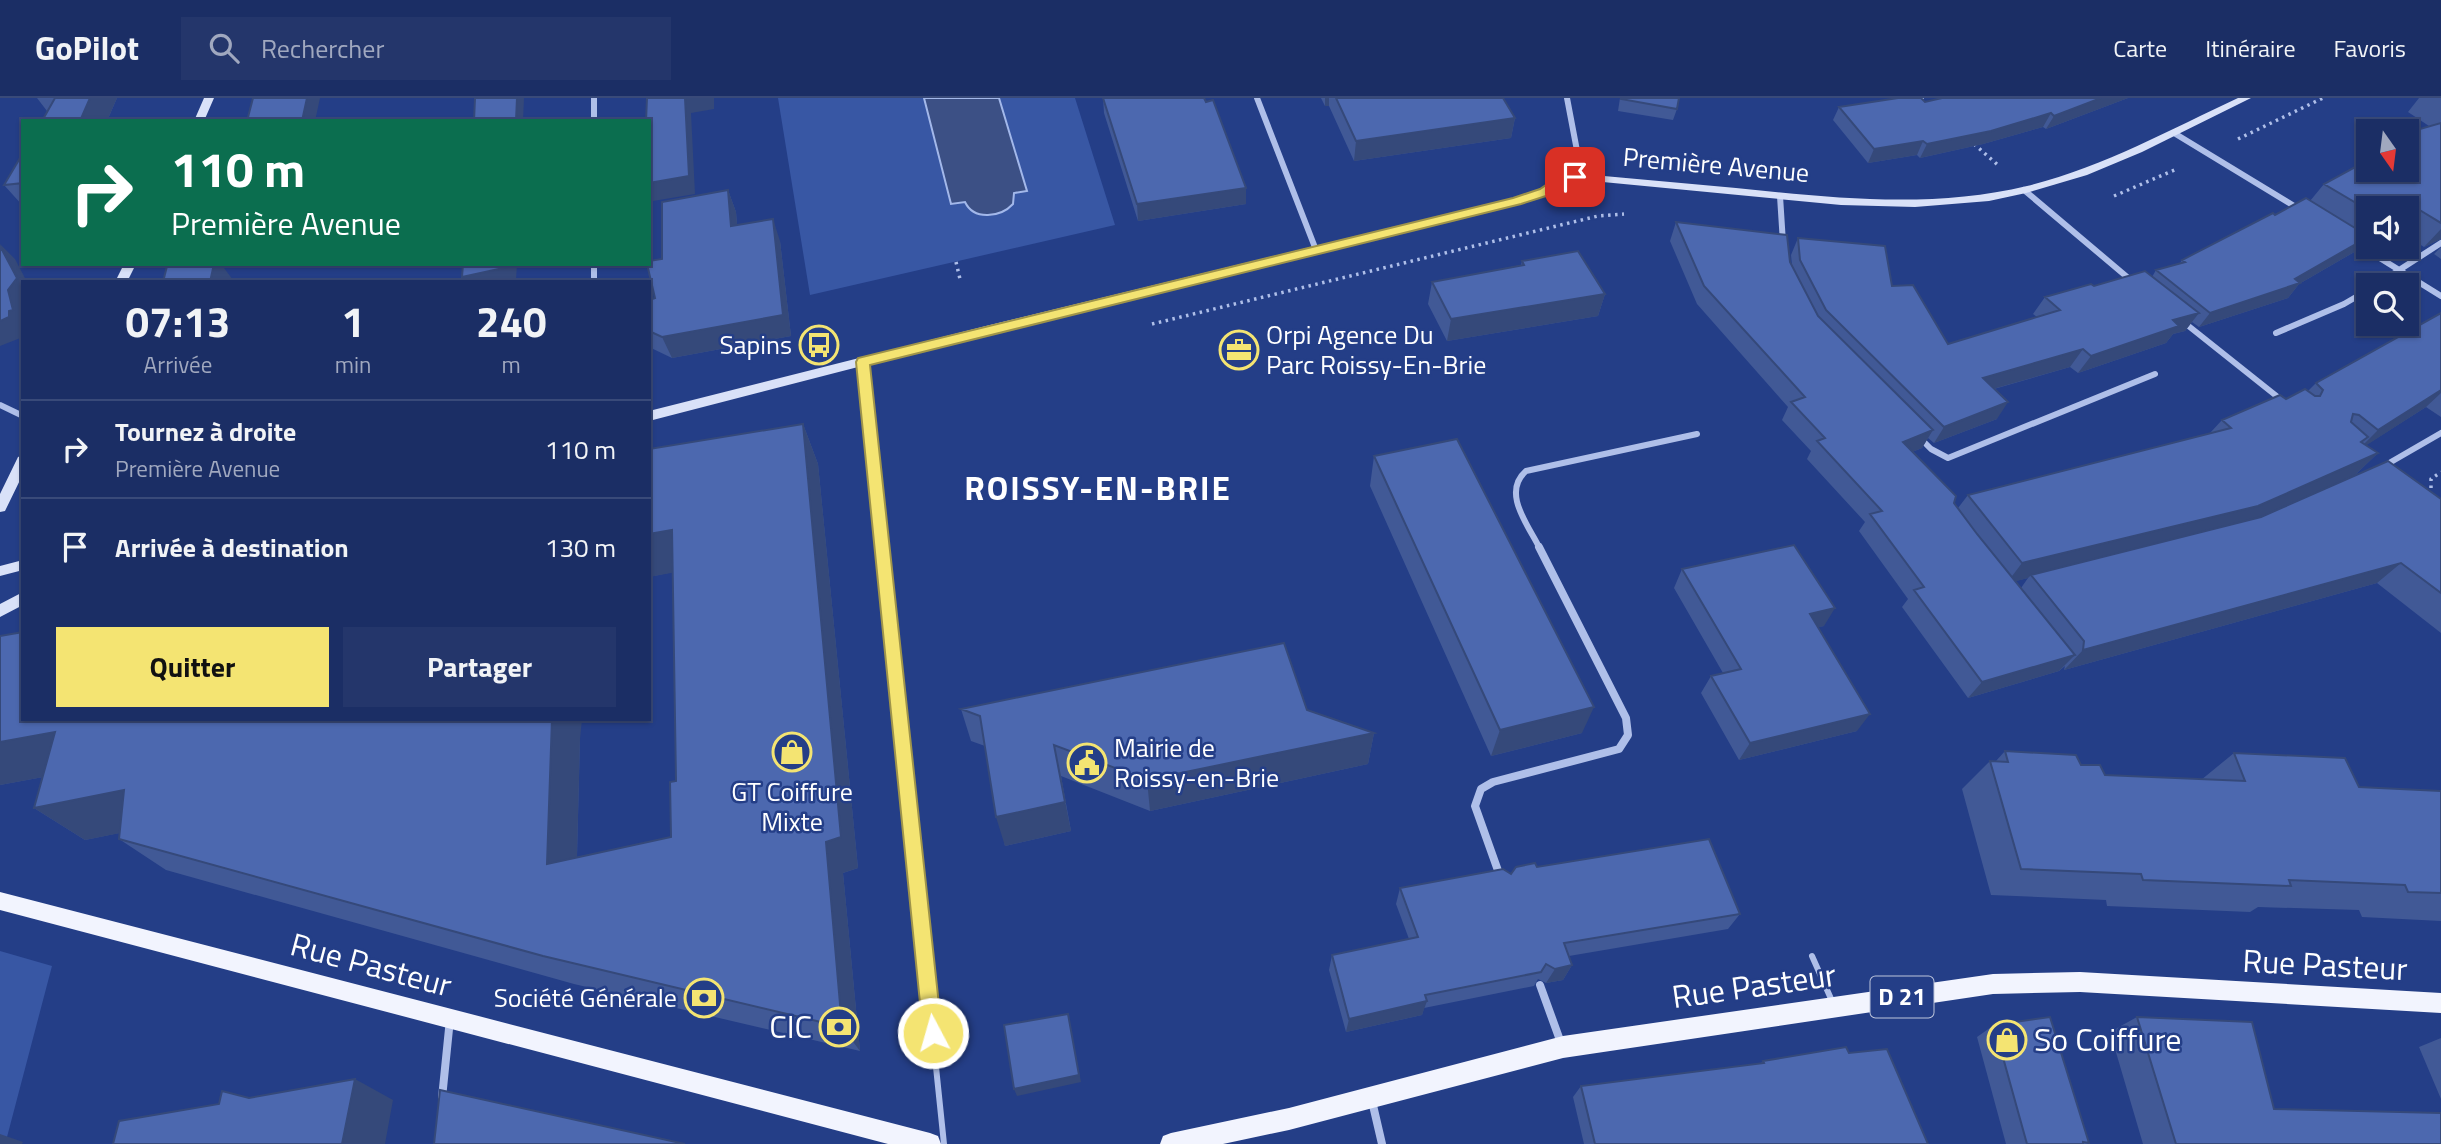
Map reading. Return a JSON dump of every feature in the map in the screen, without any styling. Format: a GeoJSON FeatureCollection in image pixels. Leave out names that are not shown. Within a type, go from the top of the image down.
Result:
{"type":"FeatureCollection","features":[{"type":"Feature","properties":{"kind":"main road"},"geometry":{"type":"LineString","coordinates":[[200,119],[209,98]]}},
{"type":"Feature","properties":{"kind":"main road","name":"Première Avenue"},"geometry":{"type":"LineString","coordinates":[[651,415],[1516,201],[1544,192],[1563,179],[1582,177],[1886,204],[1983,197],[2024,190],[2116,160],[2246,98]]}},
{"type":"Feature","properties":{"kind":"main road"},"geometry":{"type":"LineString","coordinates":[[0,508],[21,464]]}},
{"type":"Feature","properties":{"kind":"main road"},"geometry":{"type":"LineString","coordinates":[[0,571],[21,566]]}},
{"type":"Feature","properties":{"kind":"main road"},"geometry":{"type":"LineString","coordinates":[[0,611],[21,599]]}},
{"type":"Feature","properties":{"kind":"main road","name":"Rue Pasteur"},"geometry":{"type":"LineString","coordinates":[[0,901],[930,1144]]}},
{"type":"Feature","properties":{"kind":"main road","name":"Rue Pasteur"},"geometry":{"type":"LineString","coordinates":[[1171,1144],[1289,1119],[1563,1047],[1993,984],[2080,982],[2441,1003]]}},
{"type":"Feature","properties":{"kind":"street"},"geometry":{"type":"LineString","coordinates":[[594,98],[594,119]]}},
{"type":"Feature","properties":{"kind":"street"},"geometry":{"type":"LineString","coordinates":[[1258,98],[1316,250]]}},
{"type":"Feature","properties":{"kind":"street"},"geometry":{"type":"LineString","coordinates":[[1567,98],[1582,177]]}},
{"type":"Feature","properties":{"kind":"street"},"geometry":{"type":"LineString","coordinates":[[2174,133],[2305,213]]}},
{"type":"Feature","properties":{"kind":"street"},"geometry":{"type":"LineString","coordinates":[[2024,190],[2137,285]]}},
{"type":"Feature","properties":{"kind":"street"},"geometry":{"type":"LineString","coordinates":[[1780,196],[1783,247]]}},
{"type":"Feature","properties":{"kind":"street"},"geometry":{"type":"LineString","coordinates":[[2353,242],[2441,296]]}},
{"type":"Feature","properties":{"kind":"street"},"geometry":{"type":"LineString","coordinates":[[2397,273],[2441,243]]}},
{"type":"Feature","properties":{"kind":"street"},"geometry":{"type":"LineString","coordinates":[[2276,333],[2356,297]]}},
{"type":"Feature","properties":{"kind":"street"},"geometry":{"type":"LineString","coordinates":[[2169,311],[2287,405]]}},
{"type":"Feature","properties":{"kind":"street"},"geometry":{"type":"LineString","coordinates":[[1911,429],[1930,449],[1948,458],[2155,374]]}},
{"type":"Feature","properties":{"kind":"street"},"geometry":{"type":"LineString","coordinates":[[0,405],[21,415]]}},
{"type":"Feature","properties":{"kind":"street"},"geometry":{"type":"LineString","coordinates":[[2373,473],[2441,433]]}},
{"type":"Feature","properties":{"kind":"street"},"geometry":{"type":"LineString","coordinates":[[1503,884],[1475,806],[1481,789],[1493,782],[1614,751],[1623,746],[1629,729],[1626,718],[1516,499],[1514,485],[1521,474],[1530,469],[1697,434]]}},
{"type":"Feature","properties":{"kind":"street"},"geometry":{"type":"LineString","coordinates":[[1540,985],[1563,1047]]}},
{"type":"Feature","properties":{"kind":"street"},"geometry":{"type":"LineString","coordinates":[[441,1106],[450,1017]]}},
{"type":"Feature","properties":{"kind":"street"},"geometry":{"type":"LineString","coordinates":[[1371,1097],[1382,1144]]}},
{"type":"Feature","properties":{"kind":"lane"},"geometry":{"type":"LineString","coordinates":[[863,362],[944,1144]]}},
{"type":"Feature","properties":{"kind":"lane"},"geometry":{"type":"LineString","coordinates":[[1812,956],[1834,1006]]}},
{"type":"Feature","properties":{"kind":"path"},"geometry":{"type":"LineString","coordinates":[[1922,98],[1932,107]]}},
{"type":"Feature","properties":{"kind":"path"},"geometry":{"type":"LineString","coordinates":[[1973,143],[2004,171],[1967,178],[1983,197]]}},
{"type":"Feature","properties":{"kind":"path"},"geometry":{"type":"LineString","coordinates":[[1143,325],[1560,226]]}},
{"type":"Feature","properties":{"kind":"path"},"geometry":{"type":"LineString","coordinates":[[956,262],[960,279]]}},
{"type":"Feature","properties":{"kind":"path"},"geometry":{"type":"LineString","coordinates":[[2431,498],[2428,488],[2431,479],[2441,472]]}},
{"type":"Feature","properties":{"kind":"shaded area"},"geometry":{"type":"Polygon","coordinates":[[[778,98],[1075,98],[1115,225],[810,295],[778,98]]]}},
{"type":"Feature","properties":{"kind":"shaded area"},"geometry":{"type":"Polygon","coordinates":[[[924,98],[999,98],[1027,191],[1014,193],[1013,204],[995,214],[975,212],[965,202],[951,204],[924,98]]]}},
{"type":"Feature","properties":{"kind":"shaded area"},"geometry":{"type":"Polygon","coordinates":[[[0,951],[52,966],[7,1137],[0,1138],[0,951]]]}},
{"type":"Feature","properties":{"kind":"building"},"geometry":{"type":"Polygon","coordinates":[[[55,98],[90,98],[81,119],[43,119],[55,98]]]}},
{"type":"Feature","properties":{"kind":"building"},"geometry":{"type":"Polygon","coordinates":[[[253,98],[307,98],[302,119],[248,119],[253,98]]]}},
{"type":"Feature","properties":{"kind":"building"},"geometry":{"type":"Polygon","coordinates":[[[475,98],[517,98],[516,119],[474,119],[475,98]]]}},
{"type":"Feature","properties":{"kind":"building"},"geometry":{"type":"Polygon","coordinates":[[[647,98],[685,98],[689,176],[651,183],[651,119],[646,119],[647,98]]]}},
{"type":"Feature","properties":{"kind":"building"},"geometry":{"type":"Polygon","coordinates":[[[1103,98],[1204,98],[1206,102],[1213,100],[1246,188],[1137,204],[1103,98]]]}},
{"type":"Feature","properties":{"kind":"building"},"geometry":{"type":"Polygon","coordinates":[[[1336,98],[1503,98],[1515,118],[1356,141],[1336,98]]]}},
{"type":"Feature","properties":{"kind":"building"},"geometry":{"type":"Polygon","coordinates":[[[1621,98],[1679,98],[1677,109],[1621,98]]]}},
{"type":"Feature","properties":{"kind":"building"},"geometry":{"type":"Polygon","coordinates":[[[1898,98],[1921,98],[1925,102],[1942,98],[2101,98],[2054,116],[2051,113],[1991,131],[1927,144],[1923,141],[1874,149],[1839,107],[1898,98]]]}},
{"type":"Feature","properties":{"kind":"building"},"geometry":{"type":"Polygon","coordinates":[[[2441,123],[2441,223],[2419,210],[2419,196],[2356,196],[2356,203],[2324,184],[2356,167],[2356,182],[2419,182],[2419,129],[2441,123]]]}},
{"type":"Feature","properties":{"kind":"building"},"geometry":{"type":"Polygon","coordinates":[[[21,156],[21,183],[4,185],[21,156]]]}},
{"type":"Feature","properties":{"kind":"building"},"geometry":{"type":"Polygon","coordinates":[[[728,190],[731,226],[773,219],[783,315],[662,337],[651,332],[651,299],[655,298],[647,266],[651,266],[651,261],[662,259],[662,202],[728,190]]]}},
{"type":"Feature","properties":{"kind":"building"},"geometry":{"type":"Polygon","coordinates":[[[2306,198],[2356,229],[2356,244],[2295,279],[2300,283],[2210,313],[2156,270],[2185,262],[2182,260],[2273,213],[2275,215],[2306,198]]]}},
{"type":"Feature","properties":{"kind":"building"},"geometry":{"type":"Polygon","coordinates":[[[1676,222],[1787,235],[1790,262],[1818,316],[1933,430],[1903,442],[1956,496],[1954,503],[1977,534],[2075,655],[1982,682],[1914,590],[1924,587],[1870,514],[1882,511],[1817,441],[1825,438],[1791,402],[1805,397],[1704,286],[1676,222]]]}},
{"type":"Feature","properties":{"kind":"building"},"geometry":{"type":"Polygon","coordinates":[[[1798,238],[1885,246],[1892,286],[1913,285],[1948,344],[2060,310],[2045,297],[2145,271],[2199,313],[2173,320],[2179,326],[2091,356],[2083,349],[1983,378],[2008,402],[1944,427],[1826,310],[1800,260],[1798,238]]]}},
{"type":"Feature","properties":{"kind":"building"},"geometry":{"type":"Polygon","coordinates":[[[0,246],[17,278],[8,290],[13,310],[9,311],[9,317],[0,321],[0,246]]]}},
{"type":"Feature","properties":{"kind":"building"},"geometry":{"type":"Polygon","coordinates":[[[1578,251],[1605,294],[1451,319],[1432,282],[1524,265],[1522,261],[1578,251]]]}},
{"type":"Feature","properties":{"kind":"building"},"geometry":{"type":"Polygon","coordinates":[[[167,266],[214,266],[210,280],[164,280],[167,266]]]}},
{"type":"Feature","properties":{"kind":"building"},"geometry":{"type":"Polygon","coordinates":[[[463,266],[508,266],[508,267],[462,277],[463,266]]]}},
{"type":"Feature","properties":{"kind":"building"},"geometry":{"type":"Polygon","coordinates":[[[2441,313],[2441,390],[2378,430],[2359,415],[2353,414],[2351,422],[2368,437],[2361,442],[2378,453],[2258,506],[2022,563],[1968,495],[2231,428],[2222,420],[2280,395],[2286,399],[2305,389],[2315,396],[2320,396],[2323,390],[2316,383],[2400,336],[2419,336],[2419,325],[2441,313]]]}},
{"type":"Feature","properties":{"kind":"building"},"geometry":{"type":"Polygon","coordinates":[[[803,424],[841,837],[826,842],[842,1027],[543,956],[119,839],[124,790],[34,808],[55,732],[0,742],[0,636],[21,632],[21,721],[552,721],[547,864],[671,837],[670,782],[676,781],[672,530],[651,534],[651,449],[803,424]]]}},
{"type":"Feature","properties":{"kind":"building"},"geometry":{"type":"Polygon","coordinates":[[[1457,439],[1594,707],[1500,730],[1374,456],[1457,439]]]}},
{"type":"Feature","properties":{"kind":"building"},"geometry":{"type":"Polygon","coordinates":[[[2388,461],[2441,499],[2441,593],[2401,563],[2083,650],[2084,641],[2031,575],[2261,517],[2388,461]]]}},
{"type":"Feature","properties":{"kind":"building"},"geometry":{"type":"Polygon","coordinates":[[[1794,545],[1835,608],[1810,614],[1870,714],[1750,743],[1711,676],[1741,669],[1682,569],[1794,545]]]}},
{"type":"Feature","properties":{"kind":"building","name":"Mairie de Roissy-en-Brie"},"geometry":{"type":"Polygon","coordinates":[[[1284,643],[1307,710],[1374,733],[1147,780],[1054,745],[1065,802],[996,817],[980,716],[961,709],[1284,643]]]}},
{"type":"Feature","properties":{"kind":"building"},"geometry":{"type":"Polygon","coordinates":[[[2005,751],[2076,755],[2081,765],[2100,765],[2105,775],[2245,781],[2234,753],[2345,758],[2359,787],[2441,791],[2441,893],[2408,892],[2405,885],[2289,880],[2291,886],[2143,880],[2141,874],[2021,869],[1990,761],[2008,762],[2005,751]]]}},
{"type":"Feature","properties":{"kind":"building"},"geometry":{"type":"Polygon","coordinates":[[[1709,839],[1740,914],[1564,943],[1572,965],[1555,969],[1546,964],[1541,972],[1425,995],[1427,1001],[1349,1019],[1332,955],[1418,937],[1400,888],[1503,869],[1511,874],[1516,867],[1535,863],[1537,867],[1709,839]]]}},
{"type":"Feature","properties":{"kind":"building"},"geometry":{"type":"Polygon","coordinates":[[[1068,1014],[1079,1075],[1014,1089],[1004,1025],[1068,1014]]]}},
{"type":"Feature","properties":{"kind":"building"},"geometry":{"type":"Polygon","coordinates":[[[2050,1017],[2089,1143],[2027,1144],[1994,1025],[2050,1017]]]}},
{"type":"Feature","properties":{"kind":"building"},"geometry":{"type":"Polygon","coordinates":[[[2137,1017],[2252,1022],[2274,1109],[2441,1113],[2441,1144],[2176,1144],[2137,1017]]]}},
{"type":"Feature","properties":{"kind":"building"},"geometry":{"type":"Polygon","coordinates":[[[1846,1047],[1849,1053],[1887,1049],[1928,1144],[1595,1144],[1581,1086],[1764,1063],[1763,1061],[1846,1047]]]}},
{"type":"Feature","properties":{"kind":"building"},"geometry":{"type":"Polygon","coordinates":[[[355,1079],[342,1144],[113,1144],[119,1121],[219,1104],[222,1091],[249,1098],[355,1079]]]}},
{"type":"Feature","properties":{"kind":"building"},"geometry":{"type":"Polygon","coordinates":[[[440,1090],[685,1144],[434,1144],[440,1090]]]}},
{"type":"Feature","properties":{"kind":"place","name":"Sapins"},"geometry":{"type":"Point","coordinates":[819,345]}},
{"type":"Feature","properties":{"kind":"place","name":"Orpi Agence Du Parc Roissy-En-Brie"},"geometry":{"type":"Point","coordinates":[1239,350]}},
{"type":"Feature","properties":{"kind":"place","name":"GT Coiffure Mixte"},"geometry":{"type":"Point","coordinates":[792,752]}},
{"type":"Feature","properties":{"kind":"place","name":"Mairie de Roissy-en-Brie"},"geometry":{"type":"Point","coordinates":[1087,763]}},
{"type":"Feature","properties":{"kind":"place","name":"Société Générale"},"geometry":{"type":"Point","coordinates":[704,998]}},
{"type":"Feature","properties":{"kind":"place","name":"CIC"},"geometry":{"type":"Point","coordinates":[839,1027]}},
{"type":"Feature","properties":{"kind":"place","name":"So Coiffure"},"geometry":{"type":"Point","coordinates":[2007,1040]}},
{"type":"Feature","properties":{"kind":"district","name":"ROISSY-EN-BRIE"},"geometry":{"type":"Point","coordinates":[1098,488]}},
{"type":"Feature","properties":{"kind":"route"},"geometry":{"type":"LineString","coordinates":[[933,1033],[863,362],[1516,201],[1539,195],[1555,183],[1575,177]]}}]}
